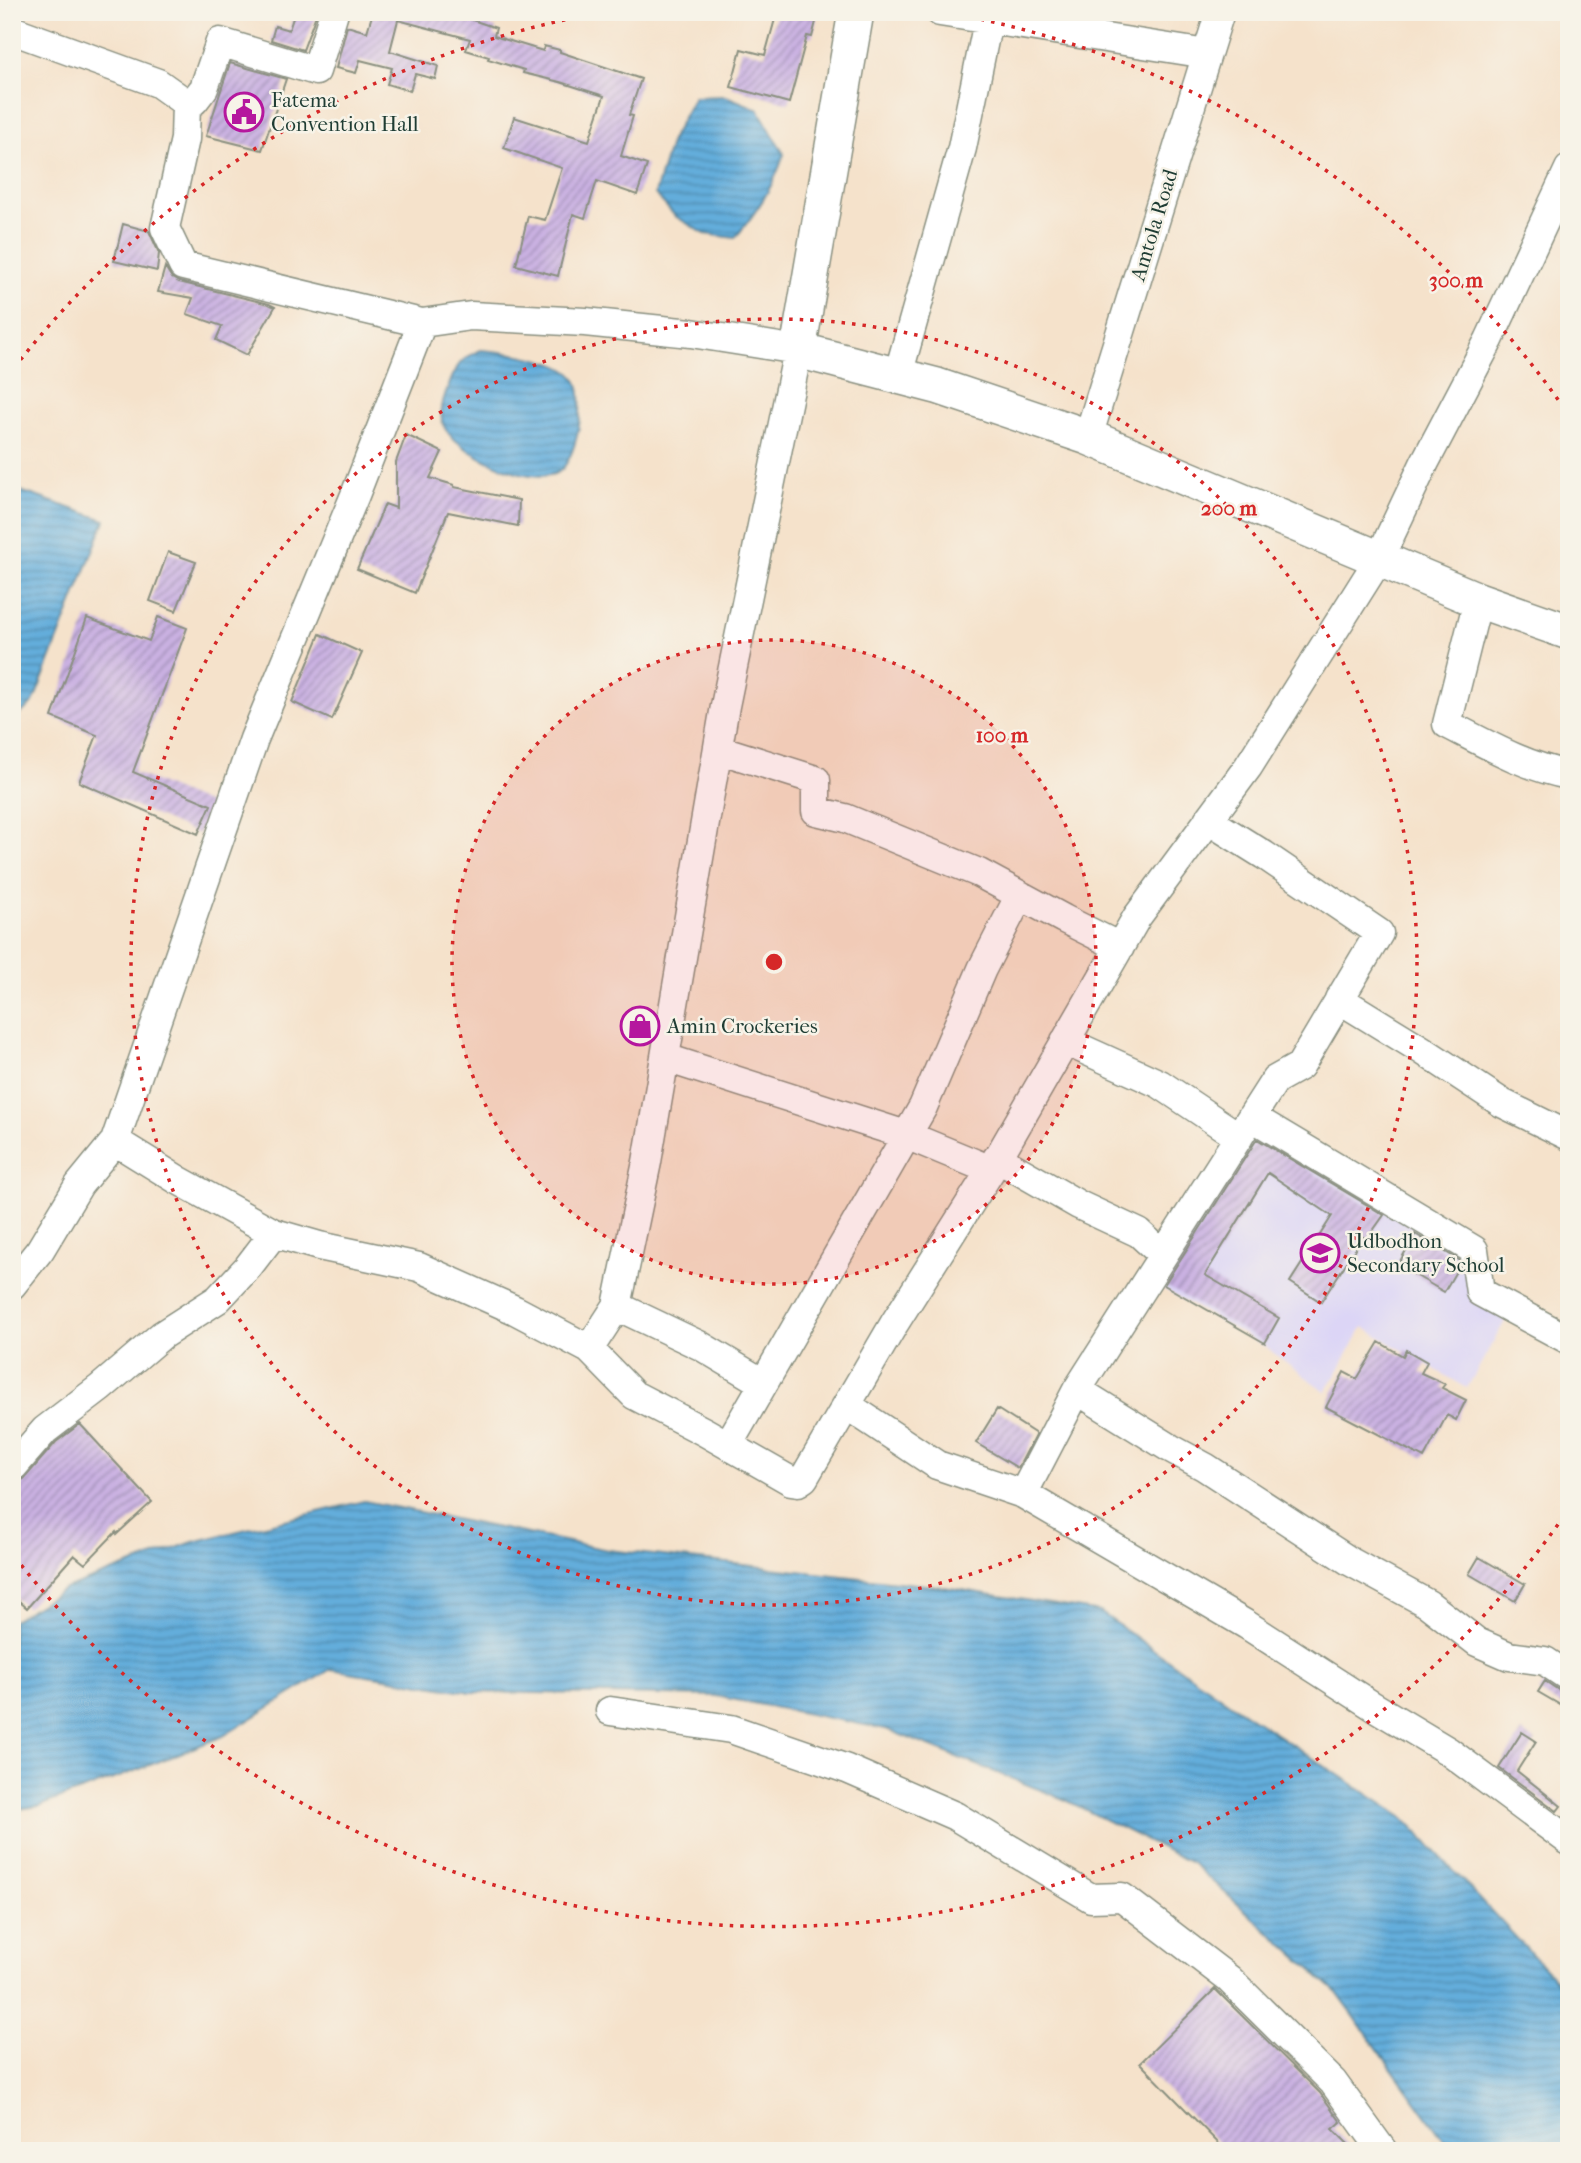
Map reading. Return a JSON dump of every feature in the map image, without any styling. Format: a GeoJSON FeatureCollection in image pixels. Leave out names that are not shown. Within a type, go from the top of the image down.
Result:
{"type":"FeatureCollection","features":[{"type":"Feature","properties":{"kind":"main road"},"geometry":{"type":"LineString","coordinates":[[856,12],[798,350],[937,386],[1088,437],[1478,600],[1569,632]]}},
{"type":"Feature","properties":{"kind":"street"},"geometry":{"type":"LineString","coordinates":[[12,30],[158,83],[186,103],[194,101],[204,88],[220,42],[316,71],[334,12]]}},
{"type":"Feature","properties":{"kind":"street"},"geometry":{"type":"LineString","coordinates":[[940,12],[1207,54]]}},
{"type":"Feature","properties":{"kind":"street","name":"Amtola Road"},"geometry":{"type":"LineString","coordinates":[[1088,437],[1220,12]]}},
{"type":"Feature","properties":{"kind":"street"},"geometry":{"type":"LineString","coordinates":[[898,375],[962,148],[988,21]]}},
{"type":"Feature","properties":{"kind":"street"},"geometry":{"type":"LineString","coordinates":[[186,103],[185,139],[166,228],[183,266],[422,323],[471,316],[585,323],[691,333],[798,350],[718,749],[648,1162],[617,1306],[589,1349]]}},
{"type":"Feature","properties":{"kind":"street"},"geometry":{"type":"LineString","coordinates":[[115,1140],[178,1180],[274,1233],[319,1246],[419,1267],[515,1310],[589,1349],[634,1395],[776,1474],[791,1481],[798,1482],[804,1478],[894,1324],[994,1164],[1137,917],[1248,767],[1379,559],[1425,462],[1489,340],[1569,169]]}},
{"type":"Feature","properties":{"kind":"street"},"geometry":{"type":"LineString","coordinates":[[12,1285],[40,1250],[79,1185],[115,1140],[254,738],[355,495],[422,323]]}},
{"type":"Feature","properties":{"kind":"street"},"geometry":{"type":"LineString","coordinates":[[1478,600],[1447,724],[1543,770],[1569,775]]}},
{"type":"Feature","properties":{"kind":"street"},"geometry":{"type":"LineString","coordinates":[[718,749],[816,780],[816,811],[845,818],[979,873],[1120,947]]}},
{"type":"Feature","properties":{"kind":"street"},"geometry":{"type":"LineString","coordinates":[[1023,1494],[1077,1390],[1275,1080],[1300,1066],[1379,933],[1208,820]]}},
{"type":"Feature","properties":{"kind":"street"},"geometry":{"type":"LineString","coordinates":[[728,1445],[923,1107],[982,969],[1020,895]]}},
{"type":"Feature","properties":{"kind":"street"},"geometry":{"type":"LineString","coordinates":[[1339,999],[1502,1103],[1569,1136]]}},
{"type":"Feature","properties":{"kind":"street"},"geometry":{"type":"LineString","coordinates":[[1065,1041],[1160,1084],[1245,1127],[1474,1251],[1480,1292],[1569,1340]]}},
{"type":"Feature","properties":{"kind":"street"},"geometry":{"type":"LineString","coordinates":[[666,1058],[994,1164],[1139,1233],[1163,1255]]}},
{"type":"Feature","properties":{"kind":"street"},"geometry":{"type":"LineString","coordinates":[[12,1468],[45,1430],[162,1335],[218,1299],[248,1267],[274,1233]]}},
{"type":"Feature","properties":{"kind":"street"},"geometry":{"type":"LineString","coordinates":[[617,1306],[701,1346],[763,1383]]}},
{"type":"Feature","properties":{"kind":"street"},"geometry":{"type":"LineString","coordinates":[[1077,1390],[1205,1467],[1351,1562],[1428,1604],[1477,1642],[1509,1656],[1545,1661],[1569,1677]]}},
{"type":"Feature","properties":{"kind":"street"},"geometry":{"type":"LineString","coordinates":[[848,1406],[937,1465],[1023,1494],[1247,1625],[1448,1751],[1569,1841]]}},
{"type":"Feature","properties":{"kind":"street"},"geometry":{"type":"LineString","coordinates":[[610,1711],[731,1729],[848,1769],[955,1816],[1091,1898],[1122,1897],[1229,1979],[1333,2082],[1383,2151]]}},
{"type":"Feature","properties":{"kind":"shaded area","name":"Udbodhon Secondary School"},"geometry":{"type":"Polygon","coordinates":[[[1252,1117],[1474,1250],[1480,1292],[1512,1309],[1467,1388],[1363,1327],[1326,1392],[1267,1348],[1148,1280],[1252,1117]]]}},
{"type":"Feature","properties":{"kind":"water"},"geometry":{"type":"Polygon","coordinates":[[[726,96],[758,109],[784,154],[764,199],[735,238],[705,234],[675,216],[655,194],[671,140],[694,97],[726,96]]]}},
{"type":"Feature","properties":{"kind":"water"},"geometry":{"type":"Polygon","coordinates":[[[481,350],[547,362],[570,373],[576,380],[580,393],[579,423],[573,450],[563,468],[552,474],[537,476],[518,472],[480,457],[450,435],[442,419],[445,397],[460,364],[481,350]]]}},
{"type":"Feature","properties":{"kind":"water"},"geometry":{"type":"Polygon","coordinates":[[[12,488],[105,520],[33,703],[20,714],[12,715],[12,488]]]}},
{"type":"Feature","properties":{"kind":"water"},"geometry":{"type":"Polygon","coordinates":[[[364,1501],[608,1550],[943,1587],[1100,1612],[1232,1705],[1405,1819],[1569,1994],[1569,2151],[1452,2151],[1337,1993],[1192,1863],[1066,1800],[886,1729],[716,1696],[471,1692],[331,1669],[223,1736],[39,1806],[12,1810],[12,1621],[65,1589],[193,1542],[364,1501]]]}},
{"type":"Feature","properties":{"kind":"building"},"geometry":{"type":"Polygon","coordinates":[[[295,12],[317,12],[303,50],[271,40],[275,26],[289,30],[295,12]]]}},
{"type":"Feature","properties":{"kind":"building"},"geometry":{"type":"Polygon","coordinates":[[[373,12],[449,12],[496,28],[494,36],[543,51],[544,46],[560,50],[641,79],[629,115],[633,116],[621,156],[647,165],[637,195],[597,181],[585,218],[573,214],[558,276],[516,265],[528,216],[545,220],[562,168],[504,148],[514,117],[589,141],[604,96],[523,73],[524,70],[466,50],[470,39],[398,20],[390,51],[438,66],[435,79],[415,74],[410,91],[387,84],[392,68],[360,60],[356,73],[336,68],[347,26],[367,32],[373,12]]]}},
{"type":"Feature","properties":{"kind":"building"},"geometry":{"type":"Polygon","coordinates":[[[777,12],[795,12],[817,18],[812,37],[807,36],[789,103],[731,87],[741,49],[765,55],[777,12]]]}},
{"type":"Feature","properties":{"kind":"building","name":"Fatema Convention Hall"},"geometry":{"type":"Polygon","coordinates":[[[230,63],[286,79],[262,150],[206,136],[230,63]]]}},
{"type":"Feature","properties":{"kind":"building"},"geometry":{"type":"Polygon","coordinates":[[[123,224],[149,231],[159,253],[157,271],[114,261],[123,224]]]}},
{"type":"Feature","properties":{"kind":"building"},"geometry":{"type":"Polygon","coordinates":[[[165,267],[172,278],[179,282],[275,307],[247,355],[216,340],[222,326],[187,314],[193,298],[158,292],[165,267]]]}},
{"type":"Feature","properties":{"kind":"building"},"geometry":{"type":"Polygon","coordinates":[[[406,435],[442,452],[430,478],[454,487],[519,500],[518,526],[448,512],[415,593],[357,569],[385,504],[396,508],[396,462],[406,435]]]}},
{"type":"Feature","properties":{"kind":"building"},"geometry":{"type":"Polygon","coordinates":[[[168,552],[196,562],[176,611],[150,601],[168,552]]]}},
{"type":"Feature","properties":{"kind":"building"},"geometry":{"type":"Polygon","coordinates":[[[158,617],[187,628],[133,772],[211,805],[198,834],[79,782],[97,735],[52,717],[87,618],[149,641],[158,617]]]}},
{"type":"Feature","properties":{"kind":"building"},"geometry":{"type":"Polygon","coordinates":[[[320,634],[362,653],[332,720],[292,702],[320,634]]]}},
{"type":"Feature","properties":{"kind":"building"},"geometry":{"type":"Polygon","coordinates":[[[1257,1139],[1384,1215],[1367,1239],[1363,1237],[1321,1302],[1290,1282],[1332,1216],[1268,1173],[1205,1275],[1279,1318],[1265,1343],[1164,1285],[1257,1139]]]}},
{"type":"Feature","properties":{"kind":"building"},"geometry":{"type":"Polygon","coordinates":[[[1415,1234],[1459,1260],[1459,1266],[1444,1292],[1398,1265],[1415,1234]]]}},
{"type":"Feature","properties":{"kind":"building"},"geometry":{"type":"Polygon","coordinates":[[[1379,1342],[1403,1356],[1406,1350],[1427,1362],[1421,1373],[1445,1384],[1442,1388],[1466,1400],[1456,1420],[1447,1415],[1424,1458],[1326,1407],[1344,1372],[1357,1379],[1379,1342]]]}},
{"type":"Feature","properties":{"kind":"building"},"geometry":{"type":"Polygon","coordinates":[[[997,1409],[1036,1434],[1018,1468],[976,1443],[997,1409]]]}},
{"type":"Feature","properties":{"kind":"building"},"geometry":{"type":"Polygon","coordinates":[[[80,1424],[152,1502],[117,1534],[116,1532],[85,1564],[74,1555],[27,1608],[12,1595],[12,1484],[24,1479],[56,1442],[80,1424]]]}},
{"type":"Feature","properties":{"kind":"building"},"geometry":{"type":"Polygon","coordinates":[[[1479,1557],[1525,1584],[1515,1601],[1469,1574],[1479,1557]]]}},
{"type":"Feature","properties":{"kind":"building"},"geometry":{"type":"Polygon","coordinates":[[[1545,1681],[1569,1694],[1569,1710],[1538,1692],[1545,1681]]]}},
{"type":"Feature","properties":{"kind":"building"},"geometry":{"type":"Polygon","coordinates":[[[1522,1732],[1536,1741],[1517,1771],[1561,1806],[1557,1811],[1499,1768],[1522,1732]]]}},
{"type":"Feature","properties":{"kind":"building"},"geometry":{"type":"Polygon","coordinates":[[[1215,1989],[1320,2093],[1341,2122],[1333,2129],[1355,2151],[1226,2151],[1140,2063],[1215,1989]]]}},
{"type":"Feature","properties":{"kind":"place","name":"Fatema Convention Hall"},"geometry":{"type":"Point","coordinates":[244,112]}},
{"type":"Feature","properties":{"kind":"place","name":"Amin Crockeries"},"geometry":{"type":"Point","coordinates":[640,1026]}},
{"type":"Feature","properties":{"kind":"place","name":"Udbodhon Secondary School"},"geometry":{"type":"Point","coordinates":[1320,1253]}}]}
